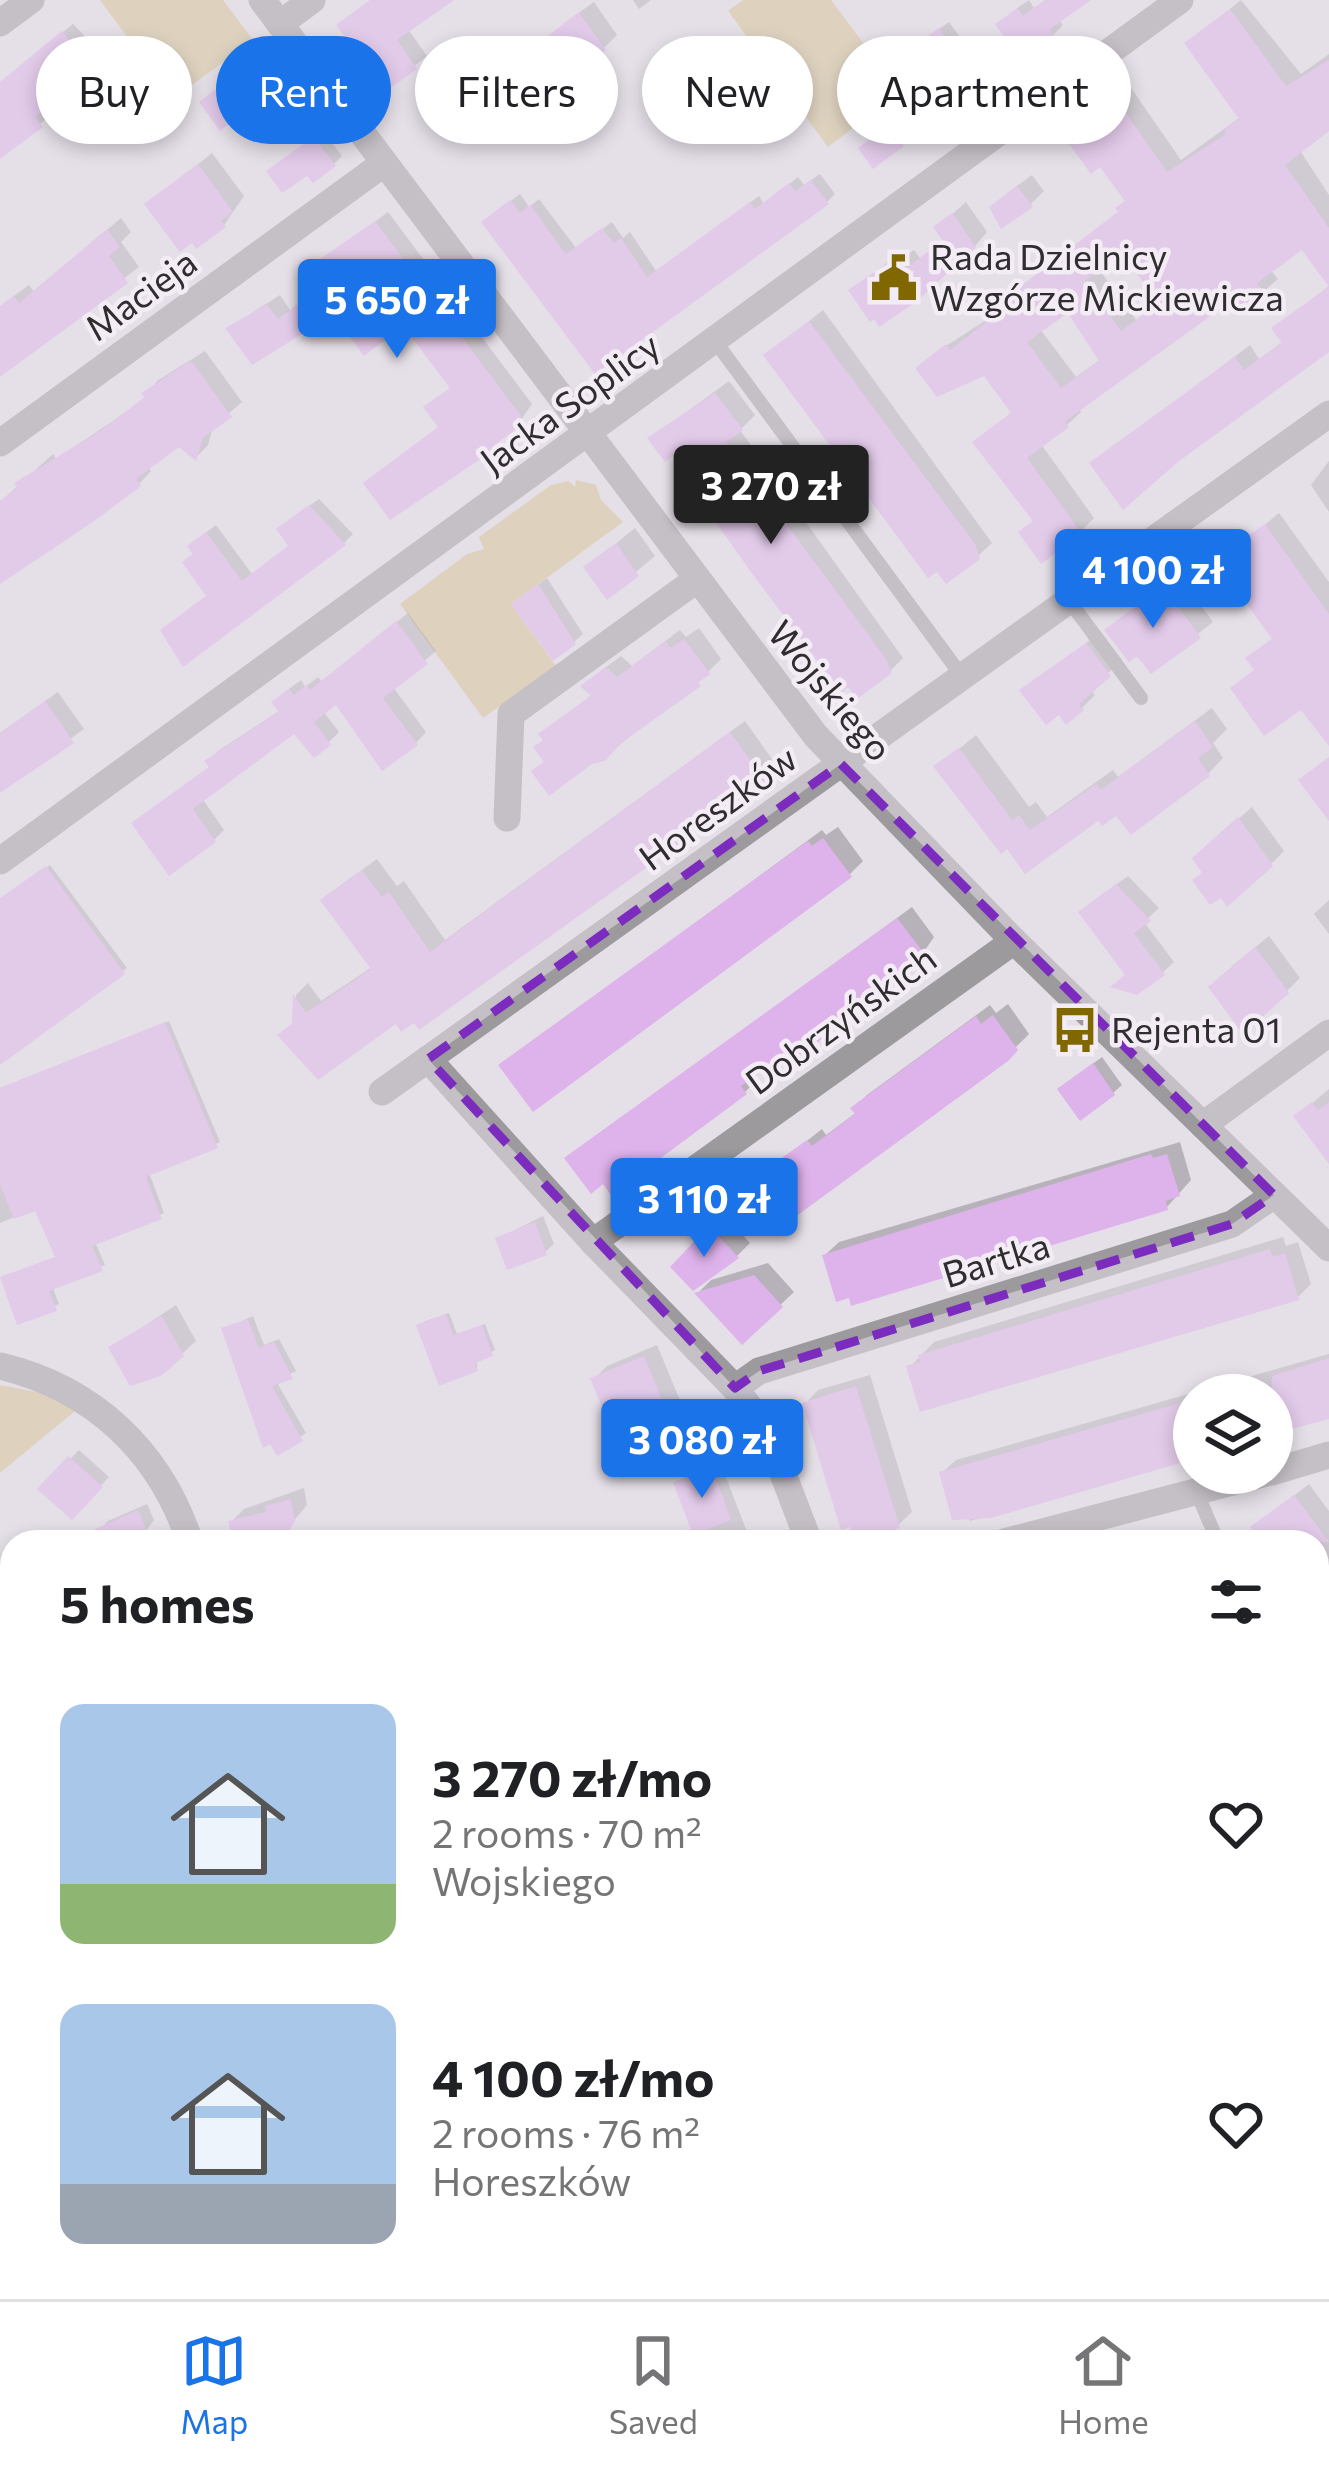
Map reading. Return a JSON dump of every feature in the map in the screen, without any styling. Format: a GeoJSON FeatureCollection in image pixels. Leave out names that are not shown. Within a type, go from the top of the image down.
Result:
{"type":"FeatureCollection","features":[{"type":"Feature","properties":{"kind":"street"},"geometry":{"type":"LineString","coordinates":[[0,23],[31,0]]}},
{"type":"Feature","properties":{"kind":"street","name":"Wojskiego"},"geometry":{"type":"LineString","coordinates":[[262,0],[696,580],[841,764],[1014,941],[1329,1248]]}},
{"type":"Feature","properties":{"kind":"street"},"geometry":{"type":"LineString","coordinates":[[280,24],[312,0]]}},
{"type":"Feature","properties":{"kind":"street","name":"Jacka Soplicy"},"geometry":{"type":"LineString","coordinates":[[0,861],[1180,0]]}},
{"type":"Feature","properties":{"kind":"street","name":"Macieja"},"geometry":{"type":"LineString","coordinates":[[0,443],[382,164]]}},
{"type":"Feature","properties":{"kind":"street","name":"Horeszków"},"geometry":{"type":"LineString","coordinates":[[382,1092],[1329,414]]}},
{"type":"Feature","properties":{"kind":"street"},"geometry":{"type":"LineString","coordinates":[[507,818],[511,714],[696,580]]}},
{"type":"Feature","properties":{"kind":"street","name":"Dobrzyńskich"},"geometry":{"type":"LineString","coordinates":[[593,1242],[1014,941]]}},
{"type":"Feature","properties":{"kind":"street"},"geometry":{"type":"LineString","coordinates":[[1203,1125],[1329,1034]]}},
{"type":"Feature","properties":{"kind":"street"},"geometry":{"type":"LineString","coordinates":[[428,1059],[593,1242],[735,1388],[766,1429],[804,1530]]}},
{"type":"Feature","properties":{"kind":"street","name":"Bartka"},"geometry":{"type":"LineString","coordinates":[[735,1388],[759,1371],[1232,1224],[1274,1195]]}},
{"type":"Feature","properties":{"kind":"street"},"geometry":{"type":"LineString","coordinates":[[0,1366],[46,1379],[112,1419],[167,1488],[185,1530]]}},
{"type":"Feature","properties":{"kind":"street"},"geometry":{"type":"LineString","coordinates":[[1293,1465],[1329,1455]]}},
{"type":"Feature","properties":{"kind":"street"},"geometry":{"type":"LineString","coordinates":[[1052,1530],[1194,1494]]}},
{"type":"Feature","properties":{"kind":"lane"},"geometry":{"type":"LineString","coordinates":[[715,341],[964,679]]}},
{"type":"Feature","properties":{"kind":"lane"},"geometry":{"type":"LineString","coordinates":[[1070,602],[1141,698]]}},
{"type":"Feature","properties":{"kind":"lane"},"geometry":{"type":"LineString","coordinates":[[1198,1494],[1213,1530]]}},
{"type":"Feature","properties":{"kind":"highlighted area"},"geometry":{"type":"Polygon","coordinates":[[[841,764],[1274,1195],[1232,1224],[759,1371],[735,1388],[428,1059],[841,764]]]}},
{"type":"Feature","properties":{"kind":"shaded area"},"geometry":{"type":"Polygon","coordinates":[[[100,0],[223,0],[250,36],[216,36],[216,67],[192,85],[192,36],[127,36],[100,0]]]}},
{"type":"Feature","properties":{"kind":"shaded area"},"geometry":{"type":"Polygon","coordinates":[[[743,0],[831,0],[858,36],[837,36],[837,140],[828,147],[813,127],[813,36],[746,36],[728,11],[743,0]]]}},
{"type":"Feature","properties":{"kind":"shaded area"},"geometry":{"type":"Polygon","coordinates":[[[576,480],[596,485],[601,500],[623,522],[511,604],[556,666],[483,718],[400,604],[467,554],[484,549],[479,537],[551,485],[569,481],[575,487],[576,480]]]}},
{"type":"Feature","properties":{"kind":"shaded area"},"geometry":{"type":"Polygon","coordinates":[[[0,1385],[48,1394],[75,1411],[0,1473],[0,1385]]]}},
{"type":"Feature","properties":{"kind":"building"},"geometry":{"type":"Polygon","coordinates":[[[370,0],[454,0],[397,40],[415,70],[391,88],[391,36],[344,36],[336,25],[370,0]]]}},
{"type":"Feature","properties":{"kind":"building"},"geometry":{"type":"Polygon","coordinates":[[[1045,0],[1091,0],[1050,29],[1054,36],[1004,36],[995,24],[1018,8],[1023,16],[1045,0]]]}},
{"type":"Feature","properties":{"kind":"building"},"geometry":{"type":"Polygon","coordinates":[[[1230,9],[1286,86],[1329,60],[1329,131],[1285,165],[1329,228],[1329,287],[1302,250],[1257,283],[1266,295],[1244,312],[1234,299],[1065,422],[1069,427],[1027,458],[1082,534],[1041,564],[1018,532],[1033,521],[972,442],[1011,413],[984,376],[937,397],[915,368],[946,344],[950,350],[986,322],[982,316],[1118,212],[1115,208],[1125,201],[1100,167],[1091,174],[1069,144],[1131,144],[1131,120],[1167,172],[1226,134],[1224,130],[1239,119],[1184,43],[1230,9]],[[1123,254],[1084,281],[1121,331],[1159,304],[1123,254]],[[1068,313],[1027,342],[1061,388],[1099,361],[1068,313]]]}},
{"type":"Feature","properties":{"kind":"building"},"geometry":{"type":"Polygon","coordinates":[[[579,13],[596,36],[547,36],[579,13]]]}},
{"type":"Feature","properties":{"kind":"building"},"geometry":{"type":"Polygon","coordinates":[[[36,52],[36,132],[0,159],[0,82],[36,52]]]}},
{"type":"Feature","properties":{"kind":"building"},"geometry":{"type":"Polygon","coordinates":[[[216,89],[216,125],[199,102],[216,89]]]}},
{"type":"Feature","properties":{"kind":"building"},"geometry":{"type":"Polygon","coordinates":[[[303,144],[319,144],[336,166],[313,183],[307,176],[282,193],[266,171],[303,144]]]}},
{"type":"Feature","properties":{"kind":"building"},"geometry":{"type":"Polygon","coordinates":[[[863,144],[904,146],[873,169],[858,148],[863,144]]]}},
{"type":"Feature","properties":{"kind":"building"},"geometry":{"type":"Polygon","coordinates":[[[198,164],[233,212],[221,221],[226,227],[196,249],[192,243],[180,252],[144,204],[198,164]]]}},
{"type":"Feature","properties":{"kind":"building"},"geometry":{"type":"Polygon","coordinates":[[[811,180],[829,204],[595,374],[481,222],[510,200],[520,213],[530,205],[566,254],[602,228],[614,243],[621,238],[647,277],[750,202],[755,209],[789,183],[795,191],[811,180]]]}},
{"type":"Feature","properties":{"kind":"building"},"geometry":{"type":"Polygon","coordinates":[[[1017,186],[1033,207],[1001,229],[989,207],[1017,186]]]}},
{"type":"Feature","properties":{"kind":"building"},"geometry":{"type":"Polygon","coordinates":[[[952,213],[976,247],[916,302],[879,327],[874,319],[870,322],[848,290],[882,267],[885,271],[899,261],[905,269],[943,241],[933,227],[952,213]]]}},
{"type":"Feature","properties":{"kind":"building"},"geometry":{"type":"Polygon","coordinates":[[[375,221],[521,416],[520,426],[494,450],[390,520],[363,483],[438,427],[423,407],[450,388],[403,326],[364,356],[333,315],[252,365],[225,328],[267,305],[278,319],[327,284],[313,264],[375,221]]]}},
{"type":"Feature","properties":{"kind":"building"},"geometry":{"type":"Polygon","coordinates":[[[107,229],[120,247],[109,256],[128,283],[0,377],[0,306],[14,296],[19,303],[107,229]]]}},
{"type":"Feature","properties":{"kind":"building"},"geometry":{"type":"Polygon","coordinates":[[[1329,287],[1329,352],[1179,461],[1123,510],[1089,463],[1235,357],[1244,370],[1282,343],[1271,328],[1329,287]]]}},
{"type":"Feature","properties":{"kind":"building"},"geometry":{"type":"Polygon","coordinates":[[[809,321],[975,544],[980,559],[946,584],[937,572],[928,578],[763,355],[809,321]]]}},
{"type":"Feature","properties":{"kind":"building"},"geometry":{"type":"Polygon","coordinates":[[[191,361],[232,417],[203,438],[196,461],[179,447],[136,479],[141,486],[0,584],[0,501],[17,488],[14,483],[100,431],[145,398],[141,393],[191,361]]]}},
{"type":"Feature","properties":{"kind":"building"},"geometry":{"type":"Polygon","coordinates":[[[715,393],[743,430],[726,442],[886,659],[892,673],[857,699],[848,687],[841,693],[754,576],[709,513],[704,503],[710,499],[674,455],[665,462],[647,438],[715,393]]]}},
{"type":"Feature","properties":{"kind":"building"},"geometry":{"type":"Polygon","coordinates":[[[309,505],[346,545],[183,667],[160,630],[206,596],[182,562],[193,554],[187,546],[206,532],[242,581],[288,546],[276,529],[309,505]]]}},
{"type":"Feature","properties":{"kind":"building"},"geometry":{"type":"Polygon","coordinates":[[[1265,524],[1329,614],[1329,746],[1301,710],[1264,736],[1230,688],[1254,670],[1245,658],[1272,639],[1216,561],[1243,547],[1239,542],[1265,524]]]}},
{"type":"Feature","properties":{"kind":"building"},"geometry":{"type":"Polygon","coordinates":[[[616,543],[639,576],[607,600],[583,567],[616,543]]]}},
{"type":"Feature","properties":{"kind":"building"},"geometry":{"type":"Polygon","coordinates":[[[538,584],[576,644],[553,661],[511,604],[538,584]]]}},
{"type":"Feature","properties":{"kind":"building"},"geometry":{"type":"Polygon","coordinates":[[[1163,586],[1201,638],[1151,674],[1137,656],[1129,662],[1104,630],[1163,586]]]}},
{"type":"Feature","properties":{"kind":"building"},"geometry":{"type":"Polygon","coordinates":[[[396,621],[428,664],[383,698],[418,745],[382,771],[336,705],[314,722],[331,745],[314,758],[294,734],[193,809],[216,842],[169,876],[131,823],[209,767],[204,761],[279,712],[271,702],[289,689],[294,695],[306,685],[310,690],[396,621]]]}},
{"type":"Feature","properties":{"kind":"building"},"geometry":{"type":"Polygon","coordinates":[[[684,639],[710,674],[698,683],[701,686],[621,743],[605,761],[592,764],[549,796],[531,771],[544,762],[533,747],[543,740],[538,734],[591,696],[580,686],[606,667],[617,677],[666,641],[671,648],[684,639]]]}},
{"type":"Feature","properties":{"kind":"building"},"geometry":{"type":"Polygon","coordinates":[[[1086,643],[1111,676],[1079,704],[1084,710],[1066,725],[1059,715],[1046,725],[1019,690],[1086,643]]]}},
{"type":"Feature","properties":{"kind":"building"},"geometry":{"type":"Polygon","coordinates":[[[45,701],[74,743],[0,793],[0,734],[45,701]]]}},
{"type":"Feature","properties":{"kind":"building"},"geometry":{"type":"Polygon","coordinates":[[[1195,721],[1213,747],[1198,758],[1210,776],[1131,835],[1116,816],[1102,826],[1098,821],[1025,874],[1007,849],[1001,854],[933,766],[959,748],[1012,820],[1019,815],[1030,830],[1096,784],[1101,790],[1195,721]]]}},
{"type":"Feature","properties":{"kind":"building"},"geometry":{"type":"Polygon","coordinates":[[[730,732],[766,782],[419,1030],[414,1023],[401,1032],[396,1024],[318,1080],[277,1035],[292,1024],[293,994],[306,1013],[371,969],[320,900],[362,870],[382,897],[389,892],[430,952],[730,732]]]}},
{"type":"Feature","properties":{"kind":"building"},"geometry":{"type":"Polygon","coordinates":[[[1329,757],[1329,821],[1298,780],[1329,757]]]}},
{"type":"Feature","properties":{"kind":"building"},"geometry":{"type":"Polygon","coordinates":[[[1238,817],[1273,866],[1227,907],[1221,898],[1210,905],[1192,880],[1202,873],[1192,858],[1238,817]]]}},
{"type":"Feature","properties":{"kind":"building"},"geometry":{"type":"Polygon","coordinates":[[[823,838],[852,877],[533,1112],[498,1065],[808,841],[812,846],[823,838]]]}},
{"type":"Feature","properties":{"kind":"building"},"geometry":{"type":"Polygon","coordinates":[[[46,866],[125,974],[0,1065],[0,898],[46,866]]]}},
{"type":"Feature","properties":{"kind":"building"},"geometry":{"type":"Polygon","coordinates":[[[1116,884],[1151,921],[1134,933],[1165,975],[1137,995],[1110,987],[1125,975],[1078,912],[1116,884]]]}},
{"type":"Feature","properties":{"kind":"building"},"geometry":{"type":"Polygon","coordinates":[[[897,918],[923,952],[911,961],[916,968],[791,1062],[787,1055],[741,1086],[747,1094],[611,1195],[603,1184],[591,1194],[564,1158],[897,918]]]}},
{"type":"Feature","properties":{"kind":"building"},"geometry":{"type":"Polygon","coordinates":[[[1255,947],[1289,993],[1243,1034],[1208,987],[1255,947]]]}},
{"type":"Feature","properties":{"kind":"building"},"geometry":{"type":"Polygon","coordinates":[[[993,1015],[1018,1050],[1008,1061],[791,1220],[763,1181],[774,1173],[769,1167],[807,1140],[812,1146],[855,1114],[850,1108],[976,1016],[981,1024],[993,1015]]]}},
{"type":"Feature","properties":{"kind":"building"},"geometry":{"type":"Polygon","coordinates":[[[165,1022],[218,1148],[146,1177],[162,1219],[92,1246],[103,1271],[49,1291],[57,1311],[17,1325],[0,1277],[55,1257],[35,1211],[14,1219],[0,1185],[0,1088],[165,1022]]]}},
{"type":"Feature","properties":{"kind":"building"},"geometry":{"type":"Polygon","coordinates":[[[1093,1063],[1115,1095],[1080,1121],[1057,1089],[1093,1063]]]}},
{"type":"Feature","properties":{"kind":"building"},"geometry":{"type":"Polygon","coordinates":[[[1312,1102],[1318,1110],[1329,1102],[1329,1164],[1293,1116],[1312,1102]]]}},
{"type":"Feature","properties":{"kind":"building"},"geometry":{"type":"Polygon","coordinates":[[[1151,1154],[1153,1158],[1167,1154],[1180,1196],[1166,1201],[1168,1210],[851,1306],[849,1298],[836,1302],[822,1255],[1151,1154]]]}},
{"type":"Feature","properties":{"kind":"building"},"geometry":{"type":"Polygon","coordinates":[[[535,1222],[547,1255],[507,1270],[495,1238],[535,1222]]]}},
{"type":"Feature","properties":{"kind":"building"},"geometry":{"type":"Polygon","coordinates":[[[709,1226],[739,1258],[693,1291],[670,1267],[709,1226]]]}},
{"type":"Feature","properties":{"kind":"building"},"geometry":{"type":"Polygon","coordinates":[[[1270,1249],[1273,1257],[1285,1253],[1299,1300],[920,1412],[906,1366],[920,1362],[918,1355],[1270,1249]]]}},
{"type":"Feature","properties":{"kind":"building"},"geometry":{"type":"Polygon","coordinates":[[[754,1275],[783,1307],[742,1345],[694,1293],[754,1275]]]}},
{"type":"Feature","properties":{"kind":"building"},"geometry":{"type":"Polygon","coordinates":[[[446,1314],[453,1335],[482,1325],[493,1356],[475,1363],[478,1371],[439,1386],[416,1325],[446,1314]]]}},
{"type":"Feature","properties":{"kind":"building"},"geometry":{"type":"Polygon","coordinates":[[[162,1316],[184,1356],[161,1376],[130,1386],[108,1347],[162,1316]]]}},
{"type":"Feature","properties":{"kind":"building"},"geometry":{"type":"Polygon","coordinates":[[[248,1319],[259,1348],[274,1342],[293,1379],[272,1386],[303,1441],[277,1456],[270,1444],[263,1448],[221,1328],[248,1319]]]}},
{"type":"Feature","properties":{"kind":"building"},"geometry":{"type":"Polygon","coordinates":[[[644,1356],[673,1426],[619,1448],[590,1378],[644,1356]]]}},
{"type":"Feature","properties":{"kind":"building"},"geometry":{"type":"Polygon","coordinates":[[[1329,1358],[1329,1419],[1293,1428],[1293,1374],[1278,1374],[1329,1358]]]}},
{"type":"Feature","properties":{"kind":"building"},"geometry":{"type":"Polygon","coordinates":[[[856,1386],[900,1528],[841,1530],[802,1403],[856,1386]]]}},
{"type":"Feature","properties":{"kind":"building"},"geometry":{"type":"Polygon","coordinates":[[[1173,1405],[1173,1465],[991,1518],[952,1520],[939,1472],[1173,1405]]]}},
{"type":"Feature","properties":{"kind":"building"},"geometry":{"type":"Polygon","coordinates":[[[68,1456],[103,1487],[72,1520],[37,1489],[68,1456]]]}},
{"type":"Feature","properties":{"kind":"building"},"geometry":{"type":"Polygon","coordinates":[[[712,1468],[731,1520],[691,1530],[673,1482],[712,1468]]]}},
{"type":"Feature","properties":{"kind":"building"},"geometry":{"type":"Polygon","coordinates":[[[1294,1495],[1320,1530],[1252,1530],[1250,1527],[1294,1495]]]}},
{"type":"Feature","properties":{"kind":"building"},"geometry":{"type":"Polygon","coordinates":[[[291,1499],[295,1521],[290,1529],[230,1530],[228,1521],[266,1512],[265,1506],[291,1499]]]}},
{"type":"Feature","properties":{"kind":"building"},"geometry":{"type":"Polygon","coordinates":[[[138,1510],[147,1530],[93,1530],[138,1510]]]}},
{"type":"Feature","properties":{"kind":"place","name":"Rada Dzielnicy Wzgórze Mickiewicza"},"geometry":{"type":"Point","coordinates":[894,278]}},
{"type":"Feature","properties":{"kind":"place","name":"Rejenta 01"},"geometry":{"type":"Point","coordinates":[1075,1030]}}]}
